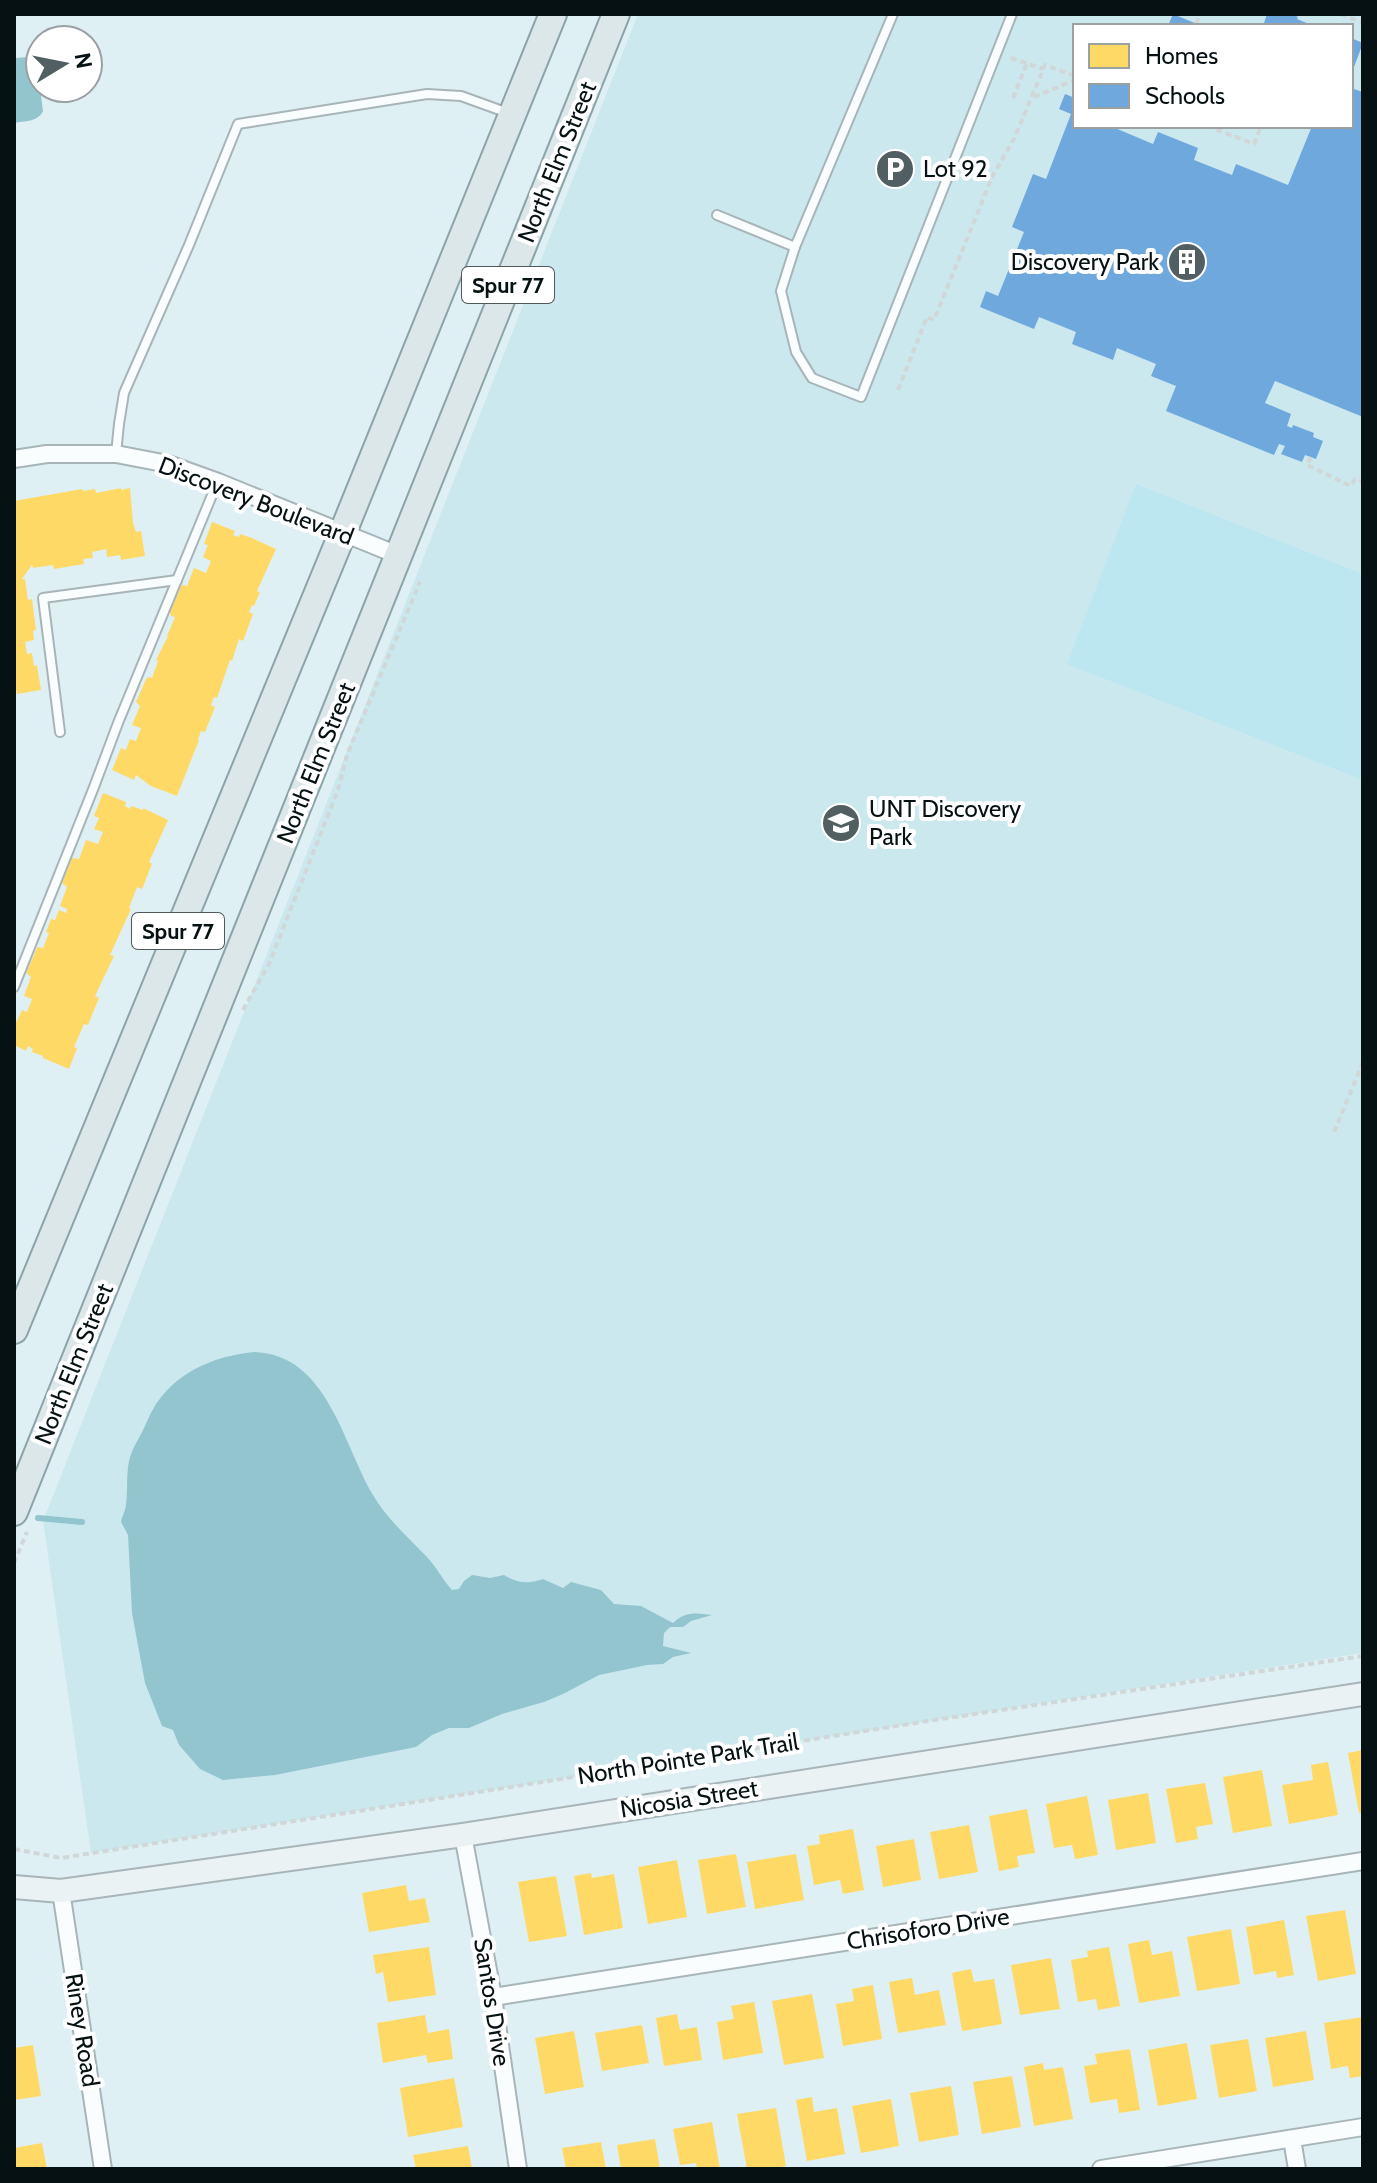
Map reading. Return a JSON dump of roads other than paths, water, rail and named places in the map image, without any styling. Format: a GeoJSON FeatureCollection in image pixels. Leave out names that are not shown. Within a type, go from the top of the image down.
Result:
{"type":"FeatureCollection","features":[{"type":"Feature","properties":{"kind":"main road","name":"Spur 77"},"geometry":{"type":"LineString","coordinates":[[15,1327],[553,14]]}},
{"type":"Feature","properties":{"kind":"main road","name":"North Elm Street"},"geometry":{"type":"LineString","coordinates":[[14,1512],[616,14]]}},
{"type":"Feature","properties":{"kind":"street","name":"Discovery Boulevard"},"geometry":{"type":"LineString","coordinates":[[14,459],[47,454],[116,454],[168,464],[400,556]]}},
{"type":"Feature","properties":{"kind":"street","name":"Nicosia Street"},"geometry":{"type":"LineString","coordinates":[[14,1887],[61,1891],[463,1835],[1363,1694]]}},
{"type":"Feature","properties":{"kind":"street","name":"Santos Drive"},"geometry":{"type":"LineString","coordinates":[[463,1835],[493,1997],[518,2169]]}},
{"type":"Feature","properties":{"kind":"street","name":"Chrisoforo Drive"},"geometry":{"type":"LineString","coordinates":[[493,1997],[1363,1861]]}},
{"type":"Feature","properties":{"kind":"street","name":"Riney Road"},"geometry":{"type":"LineString","coordinates":[[61,1891],[103,2169]]}},
{"type":"Feature","properties":{"kind":"street"},"geometry":{"type":"LineString","coordinates":[[1101,2169],[1363,2127]]}},
{"type":"Feature","properties":{"kind":"street"},"geometry":{"type":"LineString","coordinates":[[1292,2139],[1297,2169]]}},
{"type":"Feature","properties":{"kind":"lane"},"geometry":{"type":"LineString","coordinates":[[893,14],[795,247],[781,291],[796,352],[812,378],[861,397],[1012,14]]}},
{"type":"Feature","properties":{"kind":"lane"},"geometry":{"type":"LineString","coordinates":[[116,454],[124,393],[238,124],[427,94],[461,96],[513,115]]}},
{"type":"Feature","properties":{"kind":"lane"},"geometry":{"type":"LineString","coordinates":[[717,215],[795,247]]}},
{"type":"Feature","properties":{"kind":"lane"},"geometry":{"type":"LineString","coordinates":[[14,987],[118,723],[218,482]]}},
{"type":"Feature","properties":{"kind":"lane"},"geometry":{"type":"LineString","coordinates":[[60,732],[43,598],[177,580]]}},
{"type":"Feature","properties":{"kind":"waterway"},"geometry":{"type":"LineString","coordinates":[[38,1518],[82,1522]]}},
{"type":"Feature","properties":{"kind":"place","name":"Lot 92"},"geometry":{"type":"Point","coordinates":[895,169]}},
{"type":"Feature","properties":{"kind":"place","name":"Discovery Park"},"geometry":{"type":"Point","coordinates":[1187,262]}},
{"type":"Feature","properties":{"kind":"place","name":"UNT Discovery Park"},"geometry":{"type":"Point","coordinates":[841,823]}}]}
